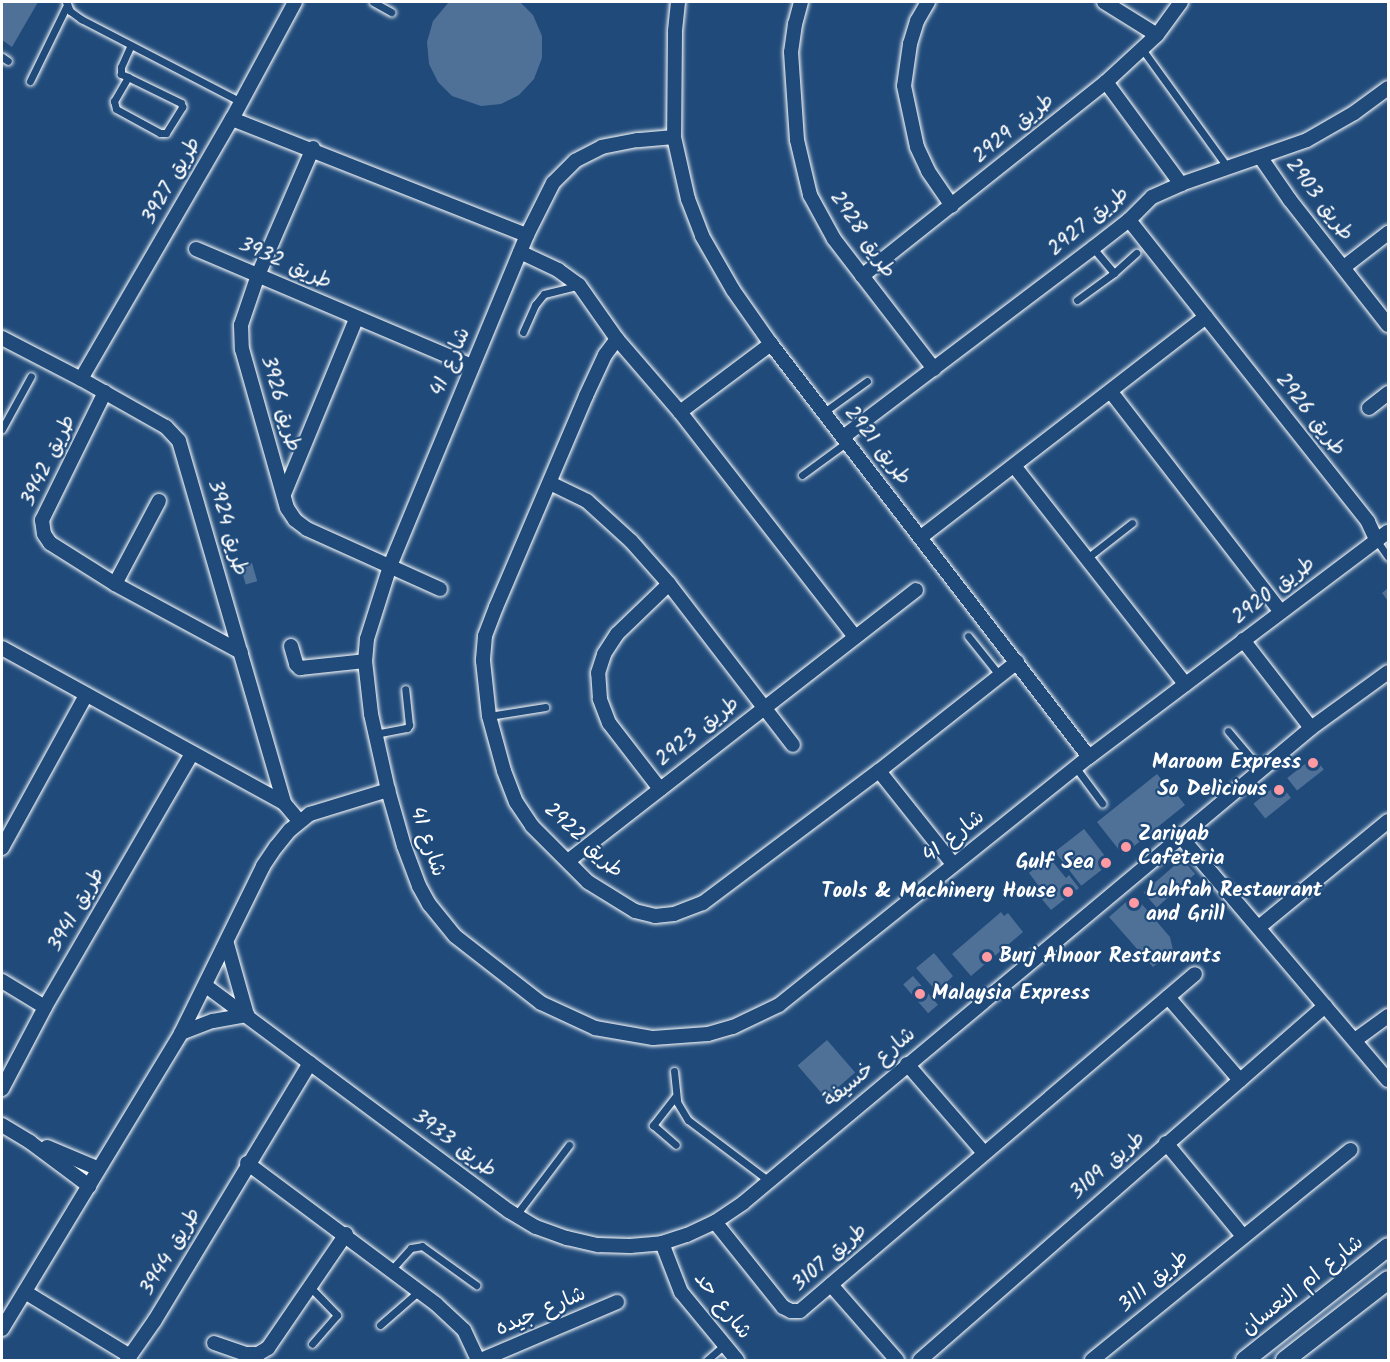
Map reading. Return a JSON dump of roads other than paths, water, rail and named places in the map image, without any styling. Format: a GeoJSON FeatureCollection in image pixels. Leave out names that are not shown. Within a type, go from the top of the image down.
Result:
{"type":"FeatureCollection","features":[{"type":"Feature","properties":{"kind":"main road","name":"شارع ام النعسان"},"geometry":{"type":"LineString","coordinates":[[1245,1360],[1389,1247]]}},
{"type":"Feature","properties":{"kind":"main road"},"geometry":{"type":"LineString","coordinates":[[1285,1360],[1389,1280]]}},
{"type":"Feature","properties":{"kind":"street","name":"طريق 3927"},"geometry":{"type":"LineString","coordinates":[[81,379],[232,119],[295,2]]}},
{"type":"Feature","properties":{"kind":"street"},"geometry":{"type":"LineString","coordinates":[[674,137],[675,32],[678,2]]}},
{"type":"Feature","properties":{"kind":"street","name":"طريق 2928"},"geometry":{"type":"LineString","coordinates":[[801,2],[791,52],[795,126],[802,168],[824,224],[934,369]]}},
{"type":"Feature","properties":{"kind":"street"},"geometry":{"type":"LineString","coordinates":[[928,2],[917,21],[910,44],[904,86],[917,147],[928,171],[952,206]]}},
{"type":"Feature","properties":{"kind":"street"},"geometry":{"type":"LineString","coordinates":[[1104,2],[1157,35]]}},
{"type":"Feature","properties":{"kind":"street","name":"طريق 2929"},"geometry":{"type":"LineString","coordinates":[[862,276],[1106,82],[1157,35],[1181,2]]}},
{"type":"Feature","properties":{"kind":"street"},"geometry":{"type":"LineString","coordinates":[[1106,82],[1181,184]]}},
{"type":"Feature","properties":{"kind":"street","name":"طريق 2927"},"geometry":{"type":"LineString","coordinates":[[845,439],[1129,220],[1152,197],[1181,184],[1261,158],[1323,132],[1389,88]]}},
{"type":"Feature","properties":{"kind":"street"},"geometry":{"type":"LineString","coordinates":[[232,119],[313,148],[527,235]]}},
{"type":"Feature","properties":{"kind":"street","name":"شارع 41"},"geometry":{"type":"LineString","coordinates":[[674,137],[638,140],[602,147],[575,161],[553,183],[527,235],[472,366],[390,566],[374,614],[365,661],[366,690],[388,790],[404,846],[419,886],[435,912],[455,936],[541,1003],[595,1028],[623,1035],[682,1038],[733,1027],[756,1017],[800,990],[953,864],[1185,684]]}},
{"type":"Feature","properties":{"kind":"street","name":"طريق 2921"},"geometry":{"type":"LineString","coordinates":[[674,137],[688,199],[702,236],[732,290],[1089,758]]}},
{"type":"Feature","properties":{"kind":"street","name":"طريق 3926"},"geometry":{"type":"LineString","coordinates":[[313,148],[258,275],[243,317],[241,341],[284,494],[290,514],[300,525],[440,589]]}},
{"type":"Feature","properties":{"kind":"street","name":"طريق 2903"},"geometry":{"type":"LineString","coordinates":[[1261,158],[1290,200],[1389,326]]}},
{"type":"Feature","properties":{"kind":"street","name":"طريق 2926"},"geometry":{"type":"LineString","coordinates":[[1129,220],[1368,522],[1377,541]]}},
{"type":"Feature","properties":{"kind":"street","name":"طريق 2903"},"geometry":{"type":"LineString","coordinates":[[1344,267],[1389,233]]}},
{"type":"Feature","properties":{"kind":"street","name":"طريق 3932"},"geometry":{"type":"LineString","coordinates":[[196,249],[356,319],[472,366]]}},
{"type":"Feature","properties":{"kind":"street"},"geometry":{"type":"LineString","coordinates":[[520,252],[558,270],[579,285],[617,339],[680,411],[855,637]]}},
{"type":"Feature","properties":{"kind":"street"},"geometry":{"type":"LineString","coordinates":[[921,537],[1015,467],[1206,317]]}},
{"type":"Feature","properties":{"kind":"street"},"geometry":{"type":"LineString","coordinates":[[284,494],[356,319]]}},
{"type":"Feature","properties":{"kind":"street","name":"طريق 2922"},"geometry":{"type":"LineString","coordinates":[[617,339],[605,355],[485,636],[483,661],[489,716],[504,771],[516,802],[532,826],[588,882],[635,911],[655,916],[674,915],[703,903],[879,771],[1017,662]]}},
{"type":"Feature","properties":{"kind":"street","name":"طريق 3924"},"geometry":{"type":"LineString","coordinates":[[3,344],[105,392],[166,427],[179,441],[284,803],[299,821]]}},
{"type":"Feature","properties":{"kind":"street"},"geometry":{"type":"LineString","coordinates":[[680,411],[771,344]]}},
{"type":"Feature","properties":{"kind":"street","name":"طريق 3942"},"geometry":{"type":"LineString","coordinates":[[105,392],[42,520],[42,528],[50,543],[115,584],[241,652]]}},
{"type":"Feature","properties":{"kind":"street"},"geometry":{"type":"LineString","coordinates":[[1111,392],[1280,611]]}},
{"type":"Feature","properties":{"kind":"street"},"geometry":{"type":"LineString","coordinates":[[1369,408],[1389,393]]}},
{"type":"Feature","properties":{"kind":"street"},"geometry":{"type":"LineString","coordinates":[[1015,467],[1185,684]]}},
{"type":"Feature","properties":{"kind":"street"},"geometry":{"type":"LineString","coordinates":[[550,483],[587,501],[609,520],[669,584],[793,745]]}},
{"type":"Feature","properties":{"kind":"street"},"geometry":{"type":"LineString","coordinates":[[115,584],[159,501]]}},
{"type":"Feature","properties":{"kind":"street","name":"طريق 2920"},"geometry":{"type":"LineString","coordinates":[[1185,684],[1389,532]]}},
{"type":"Feature","properties":{"kind":"street"},"geometry":{"type":"LineString","coordinates":[[660,789],[609,723],[600,699],[598,673],[604,654],[617,634],[669,584]]}},
{"type":"Feature","properties":{"kind":"street","name":"طريق 2923"},"geometry":{"type":"LineString","coordinates":[[568,861],[916,590]]}},
{"type":"Feature","properties":{"kind":"street"},"geometry":{"type":"LineString","coordinates":[[1243,640],[1311,728]]}},
{"type":"Feature","properties":{"kind":"street"},"geometry":{"type":"LineString","coordinates":[[291,646],[296,664],[300,668],[365,661]]}},
{"type":"Feature","properties":{"kind":"street"},"geometry":{"type":"LineString","coordinates":[[2,648],[284,803]]}},
{"type":"Feature","properties":{"kind":"street","name":"شارع خسيفة"},"geometry":{"type":"LineString","coordinates":[[662,1243],[715,1222],[769,1181],[1311,728],[1389,672]]}},
{"type":"Feature","properties":{"kind":"street"},"geometry":{"type":"LineString","coordinates":[[2,848],[86,696]]}},
{"type":"Feature","properties":{"kind":"street","name":"طريق 3941"},"geometry":{"type":"LineString","coordinates":[[2,1089],[45,1008],[192,753]]}},
{"type":"Feature","properties":{"kind":"street"},"geometry":{"type":"LineString","coordinates":[[879,771],[953,864]]}},
{"type":"Feature","properties":{"kind":"street"},"geometry":{"type":"LineString","coordinates":[[2,1329],[181,1033],[206,987],[263,866],[276,847],[299,821],[319,810],[388,790]]}},
{"type":"Feature","properties":{"kind":"street"},"geometry":{"type":"LineString","coordinates":[[1259,927],[1388,823]]}},
{"type":"Feature","properties":{"kind":"street"},"geometry":{"type":"LineString","coordinates":[[1181,837],[1389,1080]]}},
{"type":"Feature","properties":{"kind":"street"},"geometry":{"type":"LineString","coordinates":[[181,1033],[213,1021],[247,1015],[227,944]]}},
{"type":"Feature","properties":{"kind":"street","name":"طريق 3107"},"geometry":{"type":"LineString","coordinates":[[715,1222],[787,1310],[796,1312],[804,1309],[1195,974]]}},
{"type":"Feature","properties":{"kind":"street"},"geometry":{"type":"LineString","coordinates":[[2,981],[45,1008]]}},
{"type":"Feature","properties":{"kind":"street","name":"طريق 3933"},"geometry":{"type":"LineString","coordinates":[[206,987],[516,1215],[536,1227],[567,1238],[598,1245],[630,1246],[662,1243]]}},
{"type":"Feature","properties":{"kind":"street"},"geometry":{"type":"LineString","coordinates":[[1168,998],[1240,1080]]}},
{"type":"Feature","properties":{"kind":"street","name":"طريق 3109"},"geometry":{"type":"LineString","coordinates":[[920,1360],[1325,1006]]}},
{"type":"Feature","properties":{"kind":"street"},"geometry":{"type":"LineString","coordinates":[[1354,1040],[1389,1016]]}},
{"type":"Feature","properties":{"kind":"street","name":"طريق 3944"},"geometry":{"type":"LineString","coordinates":[[129,1358],[155,1320],[310,1063]]}},
{"type":"Feature","properties":{"kind":"street"},"geometry":{"type":"LineString","coordinates":[[907,1064],[984,1153]]}},
{"type":"Feature","properties":{"kind":"street"},"geometry":{"type":"LineString","coordinates":[[2,1125],[30,1142],[89,1186]]}},
{"type":"Feature","properties":{"kind":"street"},"geometry":{"type":"LineString","coordinates":[[30,1142],[99,1169]]}},
{"type":"Feature","properties":{"kind":"street"},"geometry":{"type":"LineString","coordinates":[[1166,1143],[1243,1236]]}},
{"type":"Feature","properties":{"kind":"street","name":"طريق 3111"},"geometry":{"type":"LineString","coordinates":[[1092,1360],[1350,1150]]}},
{"type":"Feature","properties":{"kind":"street"},"geometry":{"type":"LineString","coordinates":[[248,1163],[392,1269],[464,1330],[480,1360]]}},
{"type":"Feature","properties":{"kind":"street"},"geometry":{"type":"LineString","coordinates":[[214,1343],[246,1354],[263,1351],[346,1234]]}},
{"type":"Feature","properties":{"kind":"street","name":"شارع حد"},"geometry":{"type":"LineString","coordinates":[[662,1243],[681,1292],[737,1360]]}},
{"type":"Feature","properties":{"kind":"street"},"geometry":{"type":"LineString","coordinates":[[831,1285],[897,1360]]}},
{"type":"Feature","properties":{"kind":"street"},"geometry":{"type":"LineString","coordinates":[[25,1292],[129,1358]]}},
{"type":"Feature","properties":{"kind":"street","name":"شارع جيده"},"geometry":{"type":"LineString","coordinates":[[480,1360],[617,1302]]}},
{"type":"Feature","properties":{"kind":"lane"},"geometry":{"type":"LineString","coordinates":[[373,2],[391,12]]}},
{"type":"Feature","properties":{"kind":"lane"},"geometry":{"type":"LineString","coordinates":[[30,81],[67,3],[81,19],[241,102]]}},
{"type":"Feature","properties":{"kind":"lane"},"geometry":{"type":"LineString","coordinates":[[128,77],[114,101],[116,109],[160,133],[166,133],[182,107],[181,104],[128,77],[120,70],[131,45]]}},
{"type":"Feature","properties":{"kind":"lane"},"geometry":{"type":"LineString","coordinates":[[1142,49],[1228,168]]}},
{"type":"Feature","properties":{"kind":"lane"},"geometry":{"type":"LineString","coordinates":[[1093,248],[1114,273]]}},
{"type":"Feature","properties":{"kind":"lane"},"geometry":{"type":"LineString","coordinates":[[1077,300],[1114,273],[1136,253]]}},
{"type":"Feature","properties":{"kind":"lane"},"geometry":{"type":"LineString","coordinates":[[523,332],[535,305],[544,294],[579,285]]}},
{"type":"Feature","properties":{"kind":"lane"},"geometry":{"type":"LineString","coordinates":[[2,429],[31,376]]}},
{"type":"Feature","properties":{"kind":"lane"},"geometry":{"type":"LineString","coordinates":[[824,412],[867,381]]}},
{"type":"Feature","properties":{"kind":"lane"},"geometry":{"type":"LineString","coordinates":[[802,475],[845,439]]}},
{"type":"Feature","properties":{"kind":"lane"},"geometry":{"type":"LineString","coordinates":[[1087,558],[1132,523]]}},
{"type":"Feature","properties":{"kind":"lane"},"geometry":{"type":"LineString","coordinates":[[1377,541],[1389,557]]}},
{"type":"Feature","properties":{"kind":"lane"},"geometry":{"type":"LineString","coordinates":[[968,636],[1000,676]]}},
{"type":"Feature","properties":{"kind":"lane"},"geometry":{"type":"LineString","coordinates":[[375,734],[407,728],[409,725],[405,689]]}},
{"type":"Feature","properties":{"kind":"lane"},"geometry":{"type":"LineString","coordinates":[[489,716],[545,708]]}},
{"type":"Feature","properties":{"kind":"lane"},"geometry":{"type":"LineString","coordinates":[[1227,731],[1261,770]]}},
{"type":"Feature","properties":{"kind":"lane"},"geometry":{"type":"LineString","coordinates":[[1076,768],[1102,803]]}},
{"type":"Feature","properties":{"kind":"lane"},"geometry":{"type":"LineString","coordinates":[[674,1071],[675,1097],[688,1120],[769,1181]]}},
{"type":"Feature","properties":{"kind":"lane"},"geometry":{"type":"LineString","coordinates":[[675,1097],[653,1125],[676,1145]]}},
{"type":"Feature","properties":{"kind":"lane"},"geometry":{"type":"LineString","coordinates":[[516,1215],[569,1145]]}},
{"type":"Feature","properties":{"kind":"lane"},"geometry":{"type":"LineString","coordinates":[[392,1269],[411,1248],[422,1246],[476,1285]]}},
{"type":"Feature","properties":{"kind":"lane"},"geometry":{"type":"LineString","coordinates":[[310,1287],[337,1315],[312,1344]]}},
{"type":"Feature","properties":{"kind":"lane"},"geometry":{"type":"LineString","coordinates":[[380,1325],[418,1291]]}},
{"type":"Feature","properties":{"kind":"lane"},"geometry":{"type":"LineString","coordinates":[[707,1360],[724,1346]]}},
{"type":"Feature","properties":{"kind":"place","name":"Maroom Express"},"geometry":{"type":"Point","coordinates":[1313,763]}},
{"type":"Feature","properties":{"kind":"place","name":"So Delicious"},"geometry":{"type":"Point","coordinates":[1279,790]}},
{"type":"Feature","properties":{"kind":"place","name":"Zariyab Cafeteria"},"geometry":{"type":"Point","coordinates":[1126,847]}},
{"type":"Feature","properties":{"kind":"place","name":"Gulf Sea"},"geometry":{"type":"Point","coordinates":[1106,863]}},
{"type":"Feature","properties":{"kind":"place","name":"Tools & Machinery House"},"geometry":{"type":"Point","coordinates":[1068,892]}},
{"type":"Feature","properties":{"kind":"place","name":"Lahfah Restaurant and Grill"},"geometry":{"type":"Point","coordinates":[1134,903]}},
{"type":"Feature","properties":{"kind":"place","name":"Burj Alnoor Restaurants"},"geometry":{"type":"Point","coordinates":[987,957]}},
{"type":"Feature","properties":{"kind":"place","name":"Malaysia Express"},"geometry":{"type":"Point","coordinates":[920,994]}}]}
